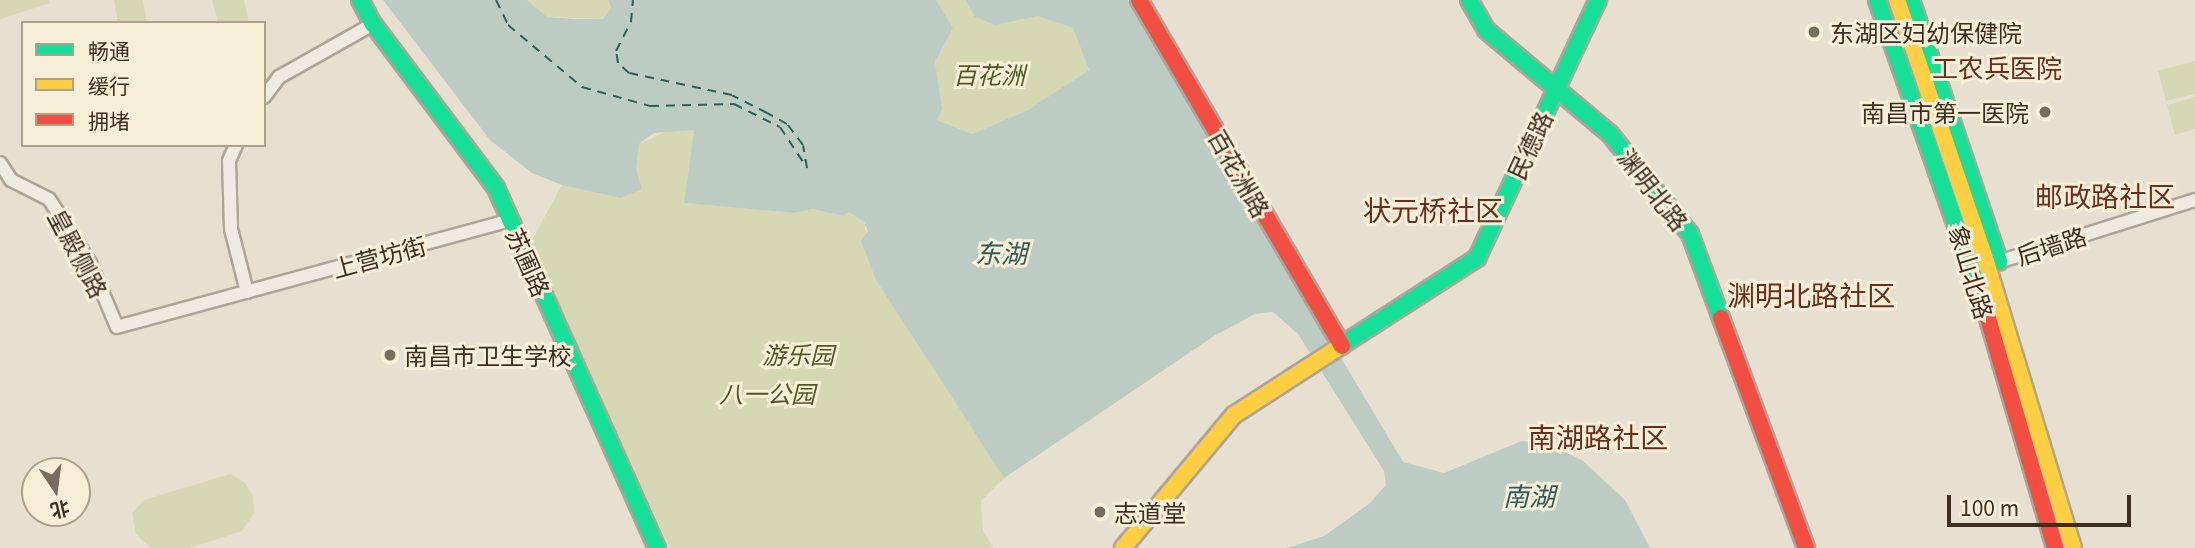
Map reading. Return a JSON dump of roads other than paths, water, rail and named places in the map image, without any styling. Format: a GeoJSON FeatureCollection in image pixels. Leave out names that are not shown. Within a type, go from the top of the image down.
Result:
{"type":"FeatureCollection","features":[{"type":"Feature","properties":{"kind":"main road","name":"苏圃路"},"geometry":{"type":"LineString","coordinates":[[360,0],[373,24],[496,188],[657,548]]}},
{"type":"Feature","properties":{"kind":"main road","name":"百花洲路"},"geometry":{"type":"LineString","coordinates":[[1139,0],[1342,346]]}},
{"type":"Feature","properties":{"kind":"main road","name":"渊明北路"},"geometry":{"type":"LineString","coordinates":[[1469,0],[1486,30],[1610,134],[1690,234],[1806,548]]}},
{"type":"Feature","properties":{"kind":"main road","name":"民德路"},"geometry":{"type":"LineString","coordinates":[[1123,548],[1234,415],[1477,258],[1598,0]]}},
{"type":"Feature","properties":{"kind":"main road","name":"象山北路"},"geometry":{"type":"LineString","coordinates":[[1877,0],[1974,270],[2055,548]]}},
{"type":"Feature","properties":{"kind":"main road","name":"象山北路"},"geometry":{"type":"LineString","coordinates":[[1897,0],[1993,264],[2073,548]]}},
{"type":"Feature","properties":{"kind":"main road"},"geometry":{"type":"LineString","coordinates":[[1911,0],[1993,264]]}},
{"type":"Feature","properties":{"kind":"street"},"geometry":{"type":"LineString","coordinates":[[266,94],[279,77],[373,24]]}},
{"type":"Feature","properties":{"kind":"street"},"geometry":{"type":"LineString","coordinates":[[235,147],[229,161],[231,229],[247,292]]}},
{"type":"Feature","properties":{"kind":"street","name":"皇殿侧路"},"geometry":{"type":"LineString","coordinates":[[0,163],[11,180],[49,199],[90,263],[117,327]]}},
{"type":"Feature","properties":{"kind":"street","name":"后墙路"},"geometry":{"type":"LineString","coordinates":[[1993,264],[2195,200]]}},
{"type":"Feature","properties":{"kind":"street","name":"上营坊街"},"geometry":{"type":"LineString","coordinates":[[117,327],[511,220]]}},
{"type":"Feature","properties":{"kind":"water","name":"东湖"},"geometry":{"type":"Polygon","coordinates":[[[383,0],[527,0],[547,17],[603,19],[611,8],[608,0],[936,0],[953,28],[935,62],[942,109],[937,120],[972,134],[1028,110],[1089,70],[1073,28],[1038,16],[995,25],[975,17],[965,0],[1128,0],[1403,462],[1444,473],[1522,441],[1551,445],[1583,461],[1625,500],[1650,548],[1287,548],[1324,536],[1369,504],[1386,485],[1384,471],[1298,334],[1273,312],[1255,314],[1214,336],[1004,478],[876,280],[861,241],[868,231],[864,222],[849,212],[843,216],[813,209],[794,213],[684,203],[694,130],[654,133],[639,144],[636,170],[642,189],[620,198],[562,185],[532,173],[490,140],[383,0]]]}},
{"type":"Feature","properties":{"kind":"place","name":"东湖区妇幼保健院"},"geometry":{"type":"Point","coordinates":[1814,32]}},
{"type":"Feature","properties":{"kind":"place","name":"南昌市第一医院"},"geometry":{"type":"Point","coordinates":[2045,112]}},
{"type":"Feature","properties":{"kind":"place","name":"南昌市卫生学校"},"geometry":{"type":"Point","coordinates":[390,355]}},
{"type":"Feature","properties":{"kind":"place","name":"志道堂"},"geometry":{"type":"Point","coordinates":[1100,512]}},
{"type":"Feature","properties":{"kind":"district","name":"工农兵医院"},"geometry":{"type":"Point","coordinates":[1997,67]}},
{"type":"Feature","properties":{"kind":"district","name":"邮政路社区"},"geometry":{"type":"Point","coordinates":[2105,195]}},
{"type":"Feature","properties":{"kind":"district","name":"状元桥社区"},"geometry":{"type":"Point","coordinates":[1433,209]}},
{"type":"Feature","properties":{"kind":"district","name":"渊明北路社区"},"geometry":{"type":"Point","coordinates":[1811,294]}},
{"type":"Feature","properties":{"kind":"district","name":"南湖路社区"},"geometry":{"type":"Point","coordinates":[1598,436]}},
{"type":"Feature","properties":{"kind":"park label","name":"百花洲"},"geometry":{"type":"Point","coordinates":[989,74]}},
{"type":"Feature","properties":{"kind":"park label","name":"游乐园"},"geometry":{"type":"Point","coordinates":[798,354]}},
{"type":"Feature","properties":{"kind":"park label","name":"八一公园"},"geometry":{"type":"Point","coordinates":[767,393]}},
{"type":"Feature","properties":{"kind":"water label","name":"南湖"},"geometry":{"type":"Point","coordinates":[1529,495]}}]}
